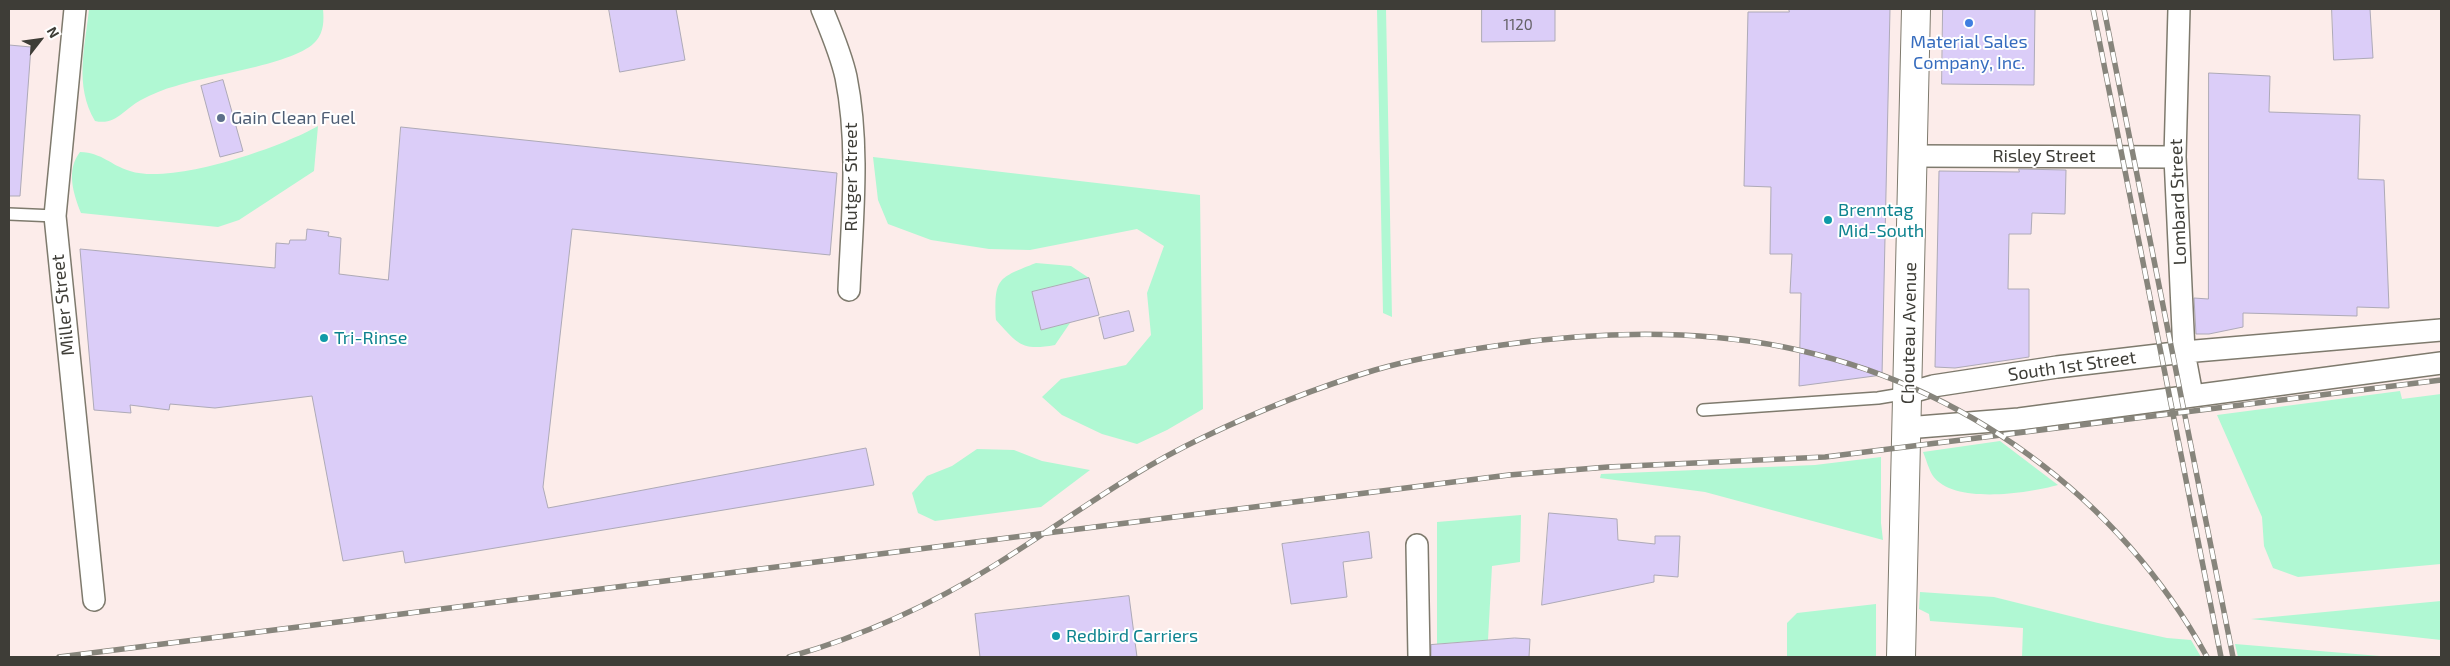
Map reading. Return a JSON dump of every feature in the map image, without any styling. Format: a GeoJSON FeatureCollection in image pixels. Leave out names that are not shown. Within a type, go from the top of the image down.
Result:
{"type":"FeatureCollection","features":[{"type":"Feature","properties":{"kind":"street","name":"Miller Street"},"geometry":{"type":"LineString","coordinates":[[75,9],[55,216],[94,600]]}},
{"type":"Feature","properties":{"kind":"street","name":"Rutger Street"},"geometry":{"type":"LineString","coordinates":[[822,9],[846,76],[854,129],[855,154],[849,290]]}},
{"type":"Feature","properties":{"kind":"street","name":"Chouteau Avenue"},"geometry":{"type":"LineString","coordinates":[[1901,657],[1916,9]]}},
{"type":"Feature","properties":{"kind":"street","name":"Lombard Street"},"geometry":{"type":"LineString","coordinates":[[2178,9],[2175,157],[2184,352],[2192,394]]}},
{"type":"Feature","properties":{"kind":"street","name":"Risley Street"},"geometry":{"type":"LineString","coordinates":[[1913,156],[2175,157]]}},
{"type":"Feature","properties":{"kind":"street","name":"South 1st Street"},"geometry":{"type":"LineString","coordinates":[[1908,393],[1933,386],[2058,367],[2184,352],[2441,330]]}},
{"type":"Feature","properties":{"kind":"street"},"geometry":{"type":"LineString","coordinates":[[1906,428],[2018,419],[2192,394],[2441,364]]}},
{"type":"Feature","properties":{"kind":"street"},"geometry":{"type":"LineString","coordinates":[[1417,545],[1419,657]]}},
{"type":"Feature","properties":{"kind":"lane"},"geometry":{"type":"LineString","coordinates":[[9,214],[55,216]]}},
{"type":"Feature","properties":{"kind":"lane","name":"South 1st Street"},"geometry":{"type":"LineString","coordinates":[[1703,410],[1878,398],[1908,393]]}},
{"type":"Feature","properties":{"kind":"shaded area"},"geometry":{"type":"Polygon","coordinates":[[[9,9],[2441,9],[2441,657],[9,657],[9,9]]]}},
{"type":"Feature","properties":{"kind":"green space"},"geometry":{"type":"Polygon","coordinates":[[[89,9],[323,9],[323,22],[321,34],[316,41],[306,49],[291,56],[163,90],[135,103],[115,119],[102,122],[95,121],[85,94],[83,80],[89,9]]]}},
{"type":"Feature","properties":{"kind":"green space"},"geometry":{"type":"Polygon","coordinates":[[[1377,9],[1386,9],[1392,317],[1383,313],[1377,9]]]}},
{"type":"Feature","properties":{"kind":"green space"},"geometry":{"type":"Polygon","coordinates":[[[318,126],[314,171],[239,220],[218,227],[81,213],[75,198],[72,174],[73,166],[80,152],[101,157],[130,171],[149,174],[172,173],[198,169],[253,154],[301,135],[318,126]]]}},
{"type":"Feature","properties":{"kind":"green space"},"geometry":{"type":"Polygon","coordinates":[[[873,157],[1200,195],[1203,409],[1167,430],[1137,444],[1102,434],[1062,415],[1042,397],[1061,379],[1126,365],[1151,335],[1147,293],[1164,246],[1137,229],[1030,250],[989,249],[931,240],[888,224],[878,200],[873,157]]]}},
{"type":"Feature","properties":{"kind":"green space"},"geometry":{"type":"Polygon","coordinates":[[[1036,263],[1071,266],[1089,278],[1032,292],[1041,329],[1070,323],[1055,345],[1044,347],[1021,344],[996,320],[996,295],[1001,281],[1013,272],[1036,263]]]}},
{"type":"Feature","properties":{"kind":"green space"},"geometry":{"type":"Polygon","coordinates":[[[2400,391],[2402,399],[2441,394],[2441,564],[2298,577],[2273,568],[2264,546],[2262,517],[2217,415],[2400,391]]]}},
{"type":"Feature","properties":{"kind":"green space"},"geometry":{"type":"Polygon","coordinates":[[[2000,441],[2058,485],[2011,493],[1974,494],[1957,491],[1943,485],[1933,476],[1923,452],[2000,441]]]}},
{"type":"Feature","properties":{"kind":"green space"},"geometry":{"type":"Polygon","coordinates":[[[977,449],[1014,450],[1042,461],[1090,470],[1041,507],[935,521],[918,513],[912,493],[927,476],[952,466],[977,449]]]}},
{"type":"Feature","properties":{"kind":"green space"},"geometry":{"type":"Polygon","coordinates":[[[1881,457],[1881,523],[1883,540],[1705,492],[1600,478],[1601,474],[1815,465],[1881,457]]]}},
{"type":"Feature","properties":{"kind":"green space"},"geometry":{"type":"Polygon","coordinates":[[[1521,515],[1520,562],[1492,566],[1488,640],[1437,644],[1437,522],[1521,515]]]}},
{"type":"Feature","properties":{"kind":"green space"},"geometry":{"type":"Polygon","coordinates":[[[1920,592],[1994,597],[2098,623],[2167,638],[2191,640],[2201,657],[2022,657],[2023,628],[1930,621],[1929,614],[1919,609],[1920,592]]]}},
{"type":"Feature","properties":{"kind":"green space"},"geometry":{"type":"Polygon","coordinates":[[[2441,601],[2441,640],[2251,619],[2441,601]]]}},
{"type":"Feature","properties":{"kind":"green space"},"geometry":{"type":"Polygon","coordinates":[[[1876,604],[1876,657],[1787,657],[1787,623],[1797,613],[1876,604]]]}},
{"type":"Feature","properties":{"kind":"green space"},"geometry":{"type":"Polygon","coordinates":[[[2235,644],[2392,657],[2238,657],[2235,644]]]}},
{"type":"Feature","properties":{"kind":"building"},"geometry":{"type":"Polygon","coordinates":[[[609,9],[676,9],[685,60],[620,72],[609,9]]]}},
{"type":"Feature","properties":{"kind":"building"},"geometry":{"type":"Polygon","coordinates":[[[1482,9],[1555,9],[1555,41],[1482,42],[1482,9]]]}},
{"type":"Feature","properties":{"kind":"building","name":"Brenntag Mid-South"},"geometry":{"type":"Polygon","coordinates":[[[1789,9],[1890,9],[1882,375],[1799,386],[1801,293],[1790,293],[1792,254],[1770,254],[1771,187],[1744,186],[1748,12],[1789,12],[1789,9]]]}},
{"type":"Feature","properties":{"kind":"building"},"geometry":{"type":"Polygon","coordinates":[[[1943,9],[2035,9],[2034,85],[1942,84],[1943,9]]]}},
{"type":"Feature","properties":{"kind":"building"},"geometry":{"type":"Polygon","coordinates":[[[2332,9],[2370,9],[2373,58],[2334,60],[2332,9]]]}},
{"type":"Feature","properties":{"kind":"building"},"geometry":{"type":"Polygon","coordinates":[[[9,45],[31,47],[20,196],[9,196],[9,45]]]}},
{"type":"Feature","properties":{"kind":"building"},"geometry":{"type":"Polygon","coordinates":[[[2209,73],[2270,76],[2269,112],[2360,115],[2358,179],[2384,180],[2389,308],[2357,307],[2357,316],[2243,313],[2243,327],[2209,334],[2196,334],[2194,298],[2208,299],[2209,73]]]}},
{"type":"Feature","properties":{"kind":"building","name":"Gain Clean Fuel"},"geometry":{"type":"Polygon","coordinates":[[[223,80],[243,151],[220,157],[201,86],[223,80]]]}},
{"type":"Feature","properties":{"kind":"building","name":"Tri-Rinse"},"geometry":{"type":"Polygon","coordinates":[[[401,127],[837,173],[830,255],[572,229],[543,487],[548,508],[866,448],[874,485],[405,563],[403,551],[343,561],[312,396],[215,408],[170,404],[169,410],[130,405],[131,413],[94,410],[80,249],[275,268],[276,243],[289,244],[290,240],[306,240],[307,229],[329,232],[328,236],[341,238],[339,274],[388,280],[401,127]]]}},
{"type":"Feature","properties":{"kind":"building"},"geometry":{"type":"Polygon","coordinates":[[[2019,169],[2066,170],[2065,214],[2032,213],[2031,234],[2009,234],[2008,289],[2029,289],[2029,357],[1955,368],[1935,367],[1939,171],[2019,172],[2019,169]]]}},
{"type":"Feature","properties":{"kind":"building"},"geometry":{"type":"Polygon","coordinates":[[[1089,278],[1099,315],[1041,330],[1032,292],[1089,278]]]}},
{"type":"Feature","properties":{"kind":"building"},"geometry":{"type":"Polygon","coordinates":[[[1129,311],[1134,331],[1104,339],[1099,318],[1129,311]]]}},
{"type":"Feature","properties":{"kind":"building"},"geometry":{"type":"Polygon","coordinates":[[[1549,513],[1617,519],[1618,540],[1655,544],[1655,536],[1680,536],[1678,577],[1654,575],[1654,582],[1542,605],[1549,513]]]}},
{"type":"Feature","properties":{"kind":"building"},"geometry":{"type":"Polygon","coordinates":[[[1369,532],[1372,558],[1343,562],[1347,597],[1291,604],[1282,544],[1369,532]]]}},
{"type":"Feature","properties":{"kind":"building","name":"Redbird Carriers"},"geometry":{"type":"Polygon","coordinates":[[[1129,596],[1137,657],[980,657],[975,614],[1129,596]]]}},
{"type":"Feature","properties":{"kind":"building"},"geometry":{"type":"Polygon","coordinates":[[[1515,638],[1530,639],[1529,657],[1431,657],[1431,645],[1515,638]]]}},
{"type":"Feature","properties":{"kind":"railway"},"geometry":{"type":"LineString","coordinates":[[2093,9],[2221,657]]}},
{"type":"Feature","properties":{"kind":"railway"},"geometry":{"type":"LineString","coordinates":[[2104,9],[2233,657]]}},
{"type":"Feature","properties":{"kind":"railway"},"geometry":{"type":"LineString","coordinates":[[789,657],[870,629],[921,606],[971,580],[1122,482],[1175,452],[1244,419],[1309,392],[1390,366],[1454,352],[1572,337],[1643,334],[1714,337],[1784,347],[1850,364],[1913,388],[1973,419],[2030,456],[2082,498],[2129,546],[2171,599],[2207,657]]}},
{"type":"Feature","properties":{"kind":"railway"},"geometry":{"type":"LineString","coordinates":[[59,657],[1509,475],[1608,467],[1825,457],[2441,380]]}},
{"type":"Feature","properties":{"kind":"place","name":"Material Sales Company, Inc."},"geometry":{"type":"Point","coordinates":[1969,23]}},
{"type":"Feature","properties":{"kind":"place","name":"Gain Clean Fuel"},"geometry":{"type":"Point","coordinates":[221,118]}},
{"type":"Feature","properties":{"kind":"place","name":"Brenntag Mid-South"},"geometry":{"type":"Point","coordinates":[1828,220]}},
{"type":"Feature","properties":{"kind":"place","name":"Tri-Rinse"},"geometry":{"type":"Point","coordinates":[324,338]}},
{"type":"Feature","properties":{"kind":"place","name":"Redbird Carriers"},"geometry":{"type":"Point","coordinates":[1056,636]}}]}
